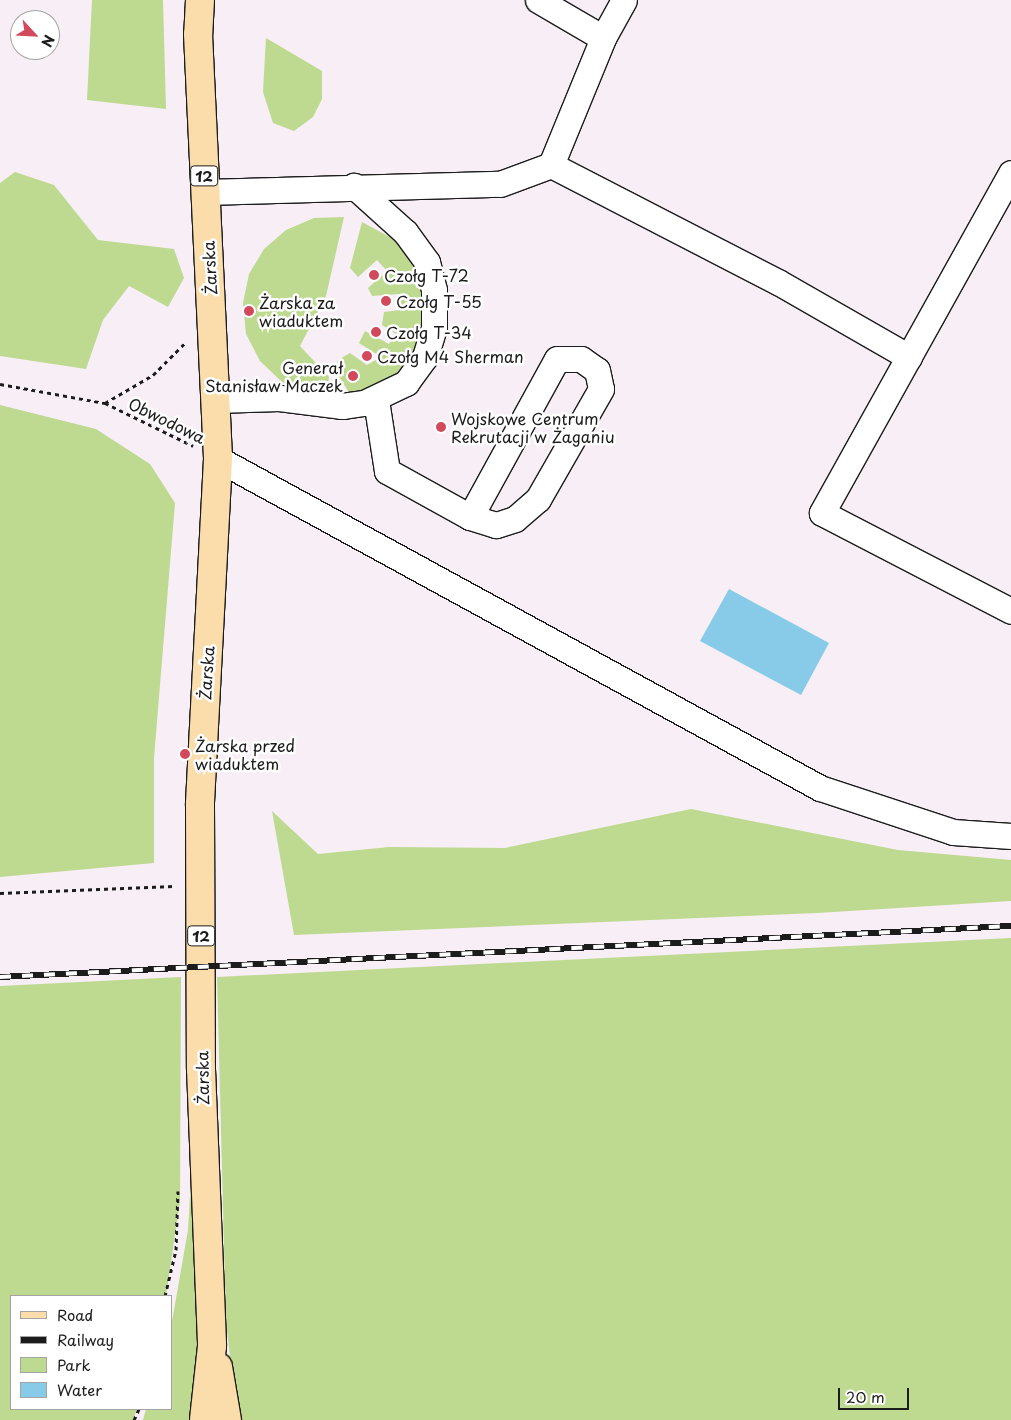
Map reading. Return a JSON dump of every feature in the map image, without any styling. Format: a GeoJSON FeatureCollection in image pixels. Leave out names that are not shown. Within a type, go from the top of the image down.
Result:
{"type":"FeatureCollection","features":[{"type":"Feature","properties":{"kind":"main road","name":"Żarska"},"geometry":{"type":"LineString","coordinates":[[200,0],[198,34],[218,459],[201,750],[201,1069],[212,1346],[204,1420]]}},
{"type":"Feature","properties":{"kind":"main road","name":"Żarska"},"geometry":{"type":"LineString","coordinates":[[212,1346],[227,1420]]}},
{"type":"Feature","properties":{"kind":"street"},"geometry":{"type":"LineString","coordinates":[[538,0],[602,38]]}},
{"type":"Feature","properties":{"kind":"street"},"geometry":{"type":"LineString","coordinates":[[205,192],[354,186],[500,184],[551,165],[602,38],[624,0]]}},
{"type":"Feature","properties":{"kind":"street"},"geometry":{"type":"LineString","coordinates":[[551,165],[778,282],[909,357]]}},
{"type":"Feature","properties":{"kind":"street"},"geometry":{"type":"LineString","coordinates":[[1011,173],[822,513],[1011,611]]}},
{"type":"Feature","properties":{"kind":"street"},"geometry":{"type":"LineString","coordinates":[[216,400],[279,398],[342,406],[376,400],[406,383],[424,357],[434,328],[434,290],[427,262],[405,232],[354,186]]}},
{"type":"Feature","properties":{"kind":"street"},"geometry":{"type":"LineString","coordinates":[[376,400],[387,472],[470,517],[496,525],[515,519],[538,499],[601,389],[597,370],[581,359],[557,359],[470,517]]}},
{"type":"Feature","properties":{"kind":"street"},"geometry":{"type":"LineString","coordinates":[[218,459],[820,788],[953,832],[1011,836]]}},
{"type":"Feature","properties":{"kind":"path","name":"Obwodowa"},"geometry":{"type":"LineString","coordinates":[[105,403],[153,375],[189,336]]}},
{"type":"Feature","properties":{"kind":"path","name":"Obwodowa"},"geometry":{"type":"LineString","coordinates":[[0,384],[105,403],[218,459]]}},
{"type":"Feature","properties":{"kind":"path"},"geometry":{"type":"LineString","coordinates":[[0,893],[201,885]]}},
{"type":"Feature","properties":{"kind":"green space"},"geometry":{"type":"Polygon","coordinates":[[[92,0],[163,0],[166,109],[87,100],[92,0]]]}},
{"type":"Feature","properties":{"kind":"green space"},"geometry":{"type":"Polygon","coordinates":[[[266,38],[322,71],[322,99],[313,117],[294,131],[273,123],[263,92],[266,38]]]}},
{"type":"Feature","properties":{"kind":"green space"},"geometry":{"type":"Polygon","coordinates":[[[15,172],[54,185],[98,240],[174,249],[184,278],[168,307],[129,286],[103,320],[86,369],[0,356],[0,183],[15,172]]]}},
{"type":"Feature","properties":{"kind":"green space"},"geometry":{"type":"Polygon","coordinates":[[[344,217],[326,296],[300,346],[329,377],[326,397],[309,395],[282,382],[260,361],[246,334],[243,303],[249,274],[264,249],[286,230],[314,218],[344,217]]]}},
{"type":"Feature","properties":{"kind":"green space"},"geometry":{"type":"Polygon","coordinates":[[[362,222],[397,241],[415,265],[424,293],[424,322],[414,351],[395,375],[351,396],[335,370],[338,360],[350,353],[367,365],[381,357],[359,343],[365,331],[389,344],[395,333],[382,325],[384,312],[400,310],[399,294],[372,296],[368,288],[387,271],[377,260],[358,277],[350,268],[362,222]]]}},
{"type":"Feature","properties":{"kind":"green space"},"geometry":{"type":"Polygon","coordinates":[[[0,405],[96,429],[150,464],[175,503],[154,758],[154,863],[0,877],[0,405]]]}},
{"type":"Feature","properties":{"kind":"green space"},"geometry":{"type":"Polygon","coordinates":[[[691,809],[898,850],[1011,860],[1011,901],[817,913],[294,935],[272,811],[318,854],[389,847],[505,848],[691,809]]]}},
{"type":"Feature","properties":{"kind":"green space"},"geometry":{"type":"Polygon","coordinates":[[[1011,938],[1011,1420],[237,1420],[226,1321],[217,977],[1011,938]]]}},
{"type":"Feature","properties":{"kind":"green space"},"geometry":{"type":"Polygon","coordinates":[[[181,977],[180,1201],[166,1295],[10,1295],[10,1410],[137,1410],[133,1420],[0,1420],[0,986],[181,977]]]}},
{"type":"Feature","properties":{"kind":"green space"},"geometry":{"type":"Polygon","coordinates":[[[192,1162],[200,1357],[195,1420],[143,1420],[146,1410],[172,1410],[172,1321],[188,1230],[192,1162]]]}},
{"type":"Feature","properties":{"kind":"water"},"geometry":{"type":"Polygon","coordinates":[[[729,589],[829,643],[801,695],[700,641],[729,589]]]}},
{"type":"Feature","properties":{"kind":"railway"},"geometry":{"type":"LineString","coordinates":[[0,977],[1011,926]]}},
{"type":"Feature","properties":{"kind":"place","name":"Czołg T-72"},"geometry":{"type":"Point","coordinates":[374,275]}},
{"type":"Feature","properties":{"kind":"place","name":"Czołg T-55"},"geometry":{"type":"Point","coordinates":[386,301]}},
{"type":"Feature","properties":{"kind":"place","name":"Żarska za wiaduktem"},"geometry":{"type":"Point","coordinates":[249,311]}},
{"type":"Feature","properties":{"kind":"place","name":"Czołg T-34"},"geometry":{"type":"Point","coordinates":[376,332]}},
{"type":"Feature","properties":{"kind":"place","name":"Czołg M4 Sherman"},"geometry":{"type":"Point","coordinates":[367,356]}},
{"type":"Feature","properties":{"kind":"place","name":"Generał Stanisław Maczek"},"geometry":{"type":"Point","coordinates":[353,376]}},
{"type":"Feature","properties":{"kind":"place","name":"Wojskowe Centrum Rekrutacji w Żaganiu"},"geometry":{"type":"Point","coordinates":[441,427]}},
{"type":"Feature","properties":{"kind":"place","name":"Żarska przed wiaduktem"},"geometry":{"type":"Point","coordinates":[185,754]}}]}
